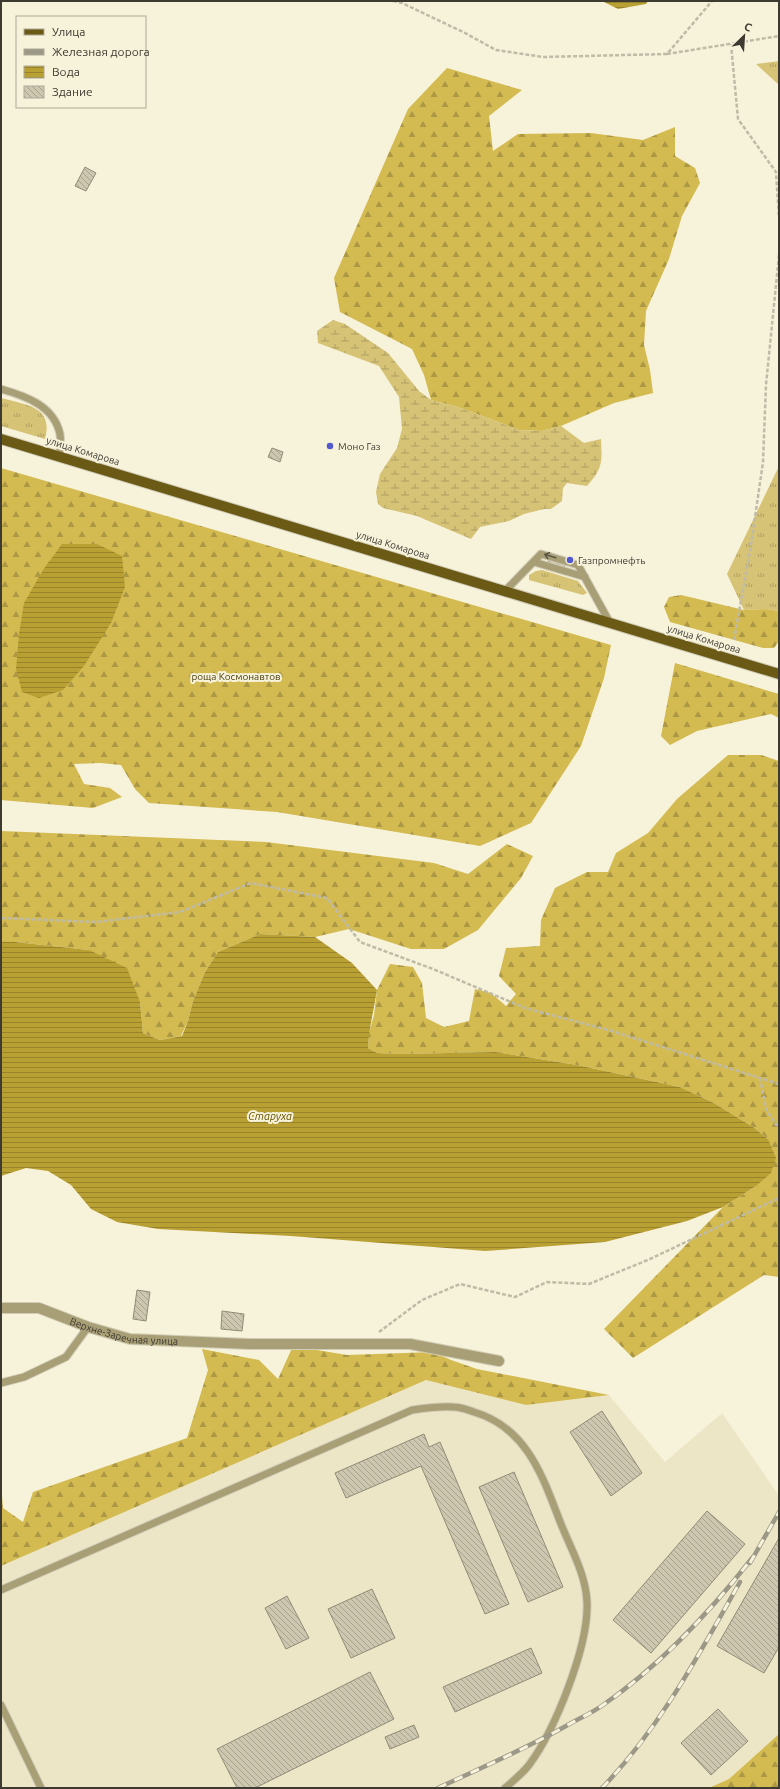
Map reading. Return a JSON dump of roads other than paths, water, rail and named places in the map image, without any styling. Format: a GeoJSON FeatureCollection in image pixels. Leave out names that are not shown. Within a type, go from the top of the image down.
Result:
{"type":"FeatureCollection","features":[{"type":"Feature","properties":{"kind":"main road","name":"улица Комарова"},"geometry":{"type":"LineString","coordinates":[[1,438],[779,674]]}},
{"type":"Feature","properties":{"kind":"street","name":"Верхне-Заречная улица"},"geometry":{"type":"LineString","coordinates":[[1,1308],[39,1308],[88,1327],[130,1339],[249,1344],[410,1344],[498,1361]]}},
{"type":"Feature","properties":{"kind":"lane"},"geometry":{"type":"LineString","coordinates":[[1,389],[24,395],[47,410],[55,421],[60,435],[60,456]]}},
{"type":"Feature","properties":{"kind":"lane"},"geometry":{"type":"LineString","coordinates":[[504,591],[541,554],[578,565],[610,623]]}},
{"type":"Feature","properties":{"kind":"lane"},"geometry":{"type":"LineString","coordinates":[[1,1383],[24,1377],[66,1357],[88,1327]]}},
{"type":"Feature","properties":{"kind":"lane"},"geometry":{"type":"LineString","coordinates":[[1,1590],[412,1410],[436,1406],[456,1407],[482,1414],[500,1423],[515,1435],[528,1452],[544,1482],[580,1570],[587,1601],[587,1619],[583,1640],[559,1711],[547,1737],[528,1766],[517,1779],[505,1788]]}},
{"type":"Feature","properties":{"kind":"lane"},"geometry":{"type":"LineString","coordinates":[[1,1705],[41,1788]]}},
{"type":"Feature","properties":{"kind":"water"},"geometry":{"type":"Polygon","coordinates":[[[602,1],[648,1],[646,4],[618,9],[602,1]]]}},
{"type":"Feature","properties":{"kind":"water"},"geometry":{"type":"Polygon","coordinates":[[[62,544],[97,544],[122,556],[125,587],[111,623],[84,666],[63,690],[39,698],[22,692],[16,669],[19,634],[24,603],[43,570],[62,544]]]}},
{"type":"Feature","properties":{"kind":"water","name":"Старуха"},"geometry":{"type":"Polygon","coordinates":[[[260,934],[315,937],[352,963],[377,990],[370,1026],[368,1048],[377,1053],[496,1052],[577,1065],[680,1087],[714,1103],[753,1127],[768,1139],[776,1158],[771,1173],[756,1186],[723,1207],[687,1221],[605,1242],[485,1251],[291,1236],[158,1229],[117,1222],[91,1209],[71,1185],[48,1171],[26,1168],[1,1176],[1,942],[15,942],[89,950],[127,968],[140,1002],[143,1033],[160,1040],[182,1036],[188,1021],[193,1001],[205,972],[218,952],[260,934]]]}},
{"type":"Feature","properties":{"kind":"railway"},"geometry":{"type":"LineString","coordinates":[[750,1563],[779,1512]]}},
{"type":"Feature","properties":{"kind":"railway"},"geometry":{"type":"LineString","coordinates":[[438,1788],[503,1758],[603,1705],[645,1673],[684,1637],[720,1598],[753,1557]]}},
{"type":"Feature","properties":{"kind":"railway"},"geometry":{"type":"LineString","coordinates":[[602,1788],[642,1741],[677,1690],[740,1582]]}},
{"type":"Feature","properties":{"kind":"place","name":"Моно Газ"},"geometry":{"type":"Point","coordinates":[330,446]}},
{"type":"Feature","properties":{"kind":"place","name":"Газпромнефть"},"geometry":{"type":"Point","coordinates":[570,560]}},
{"type":"Feature","properties":{"kind":"park label","name":"роща Космонавтов"},"geometry":{"type":"Point","coordinates":[236,676]}}]}
